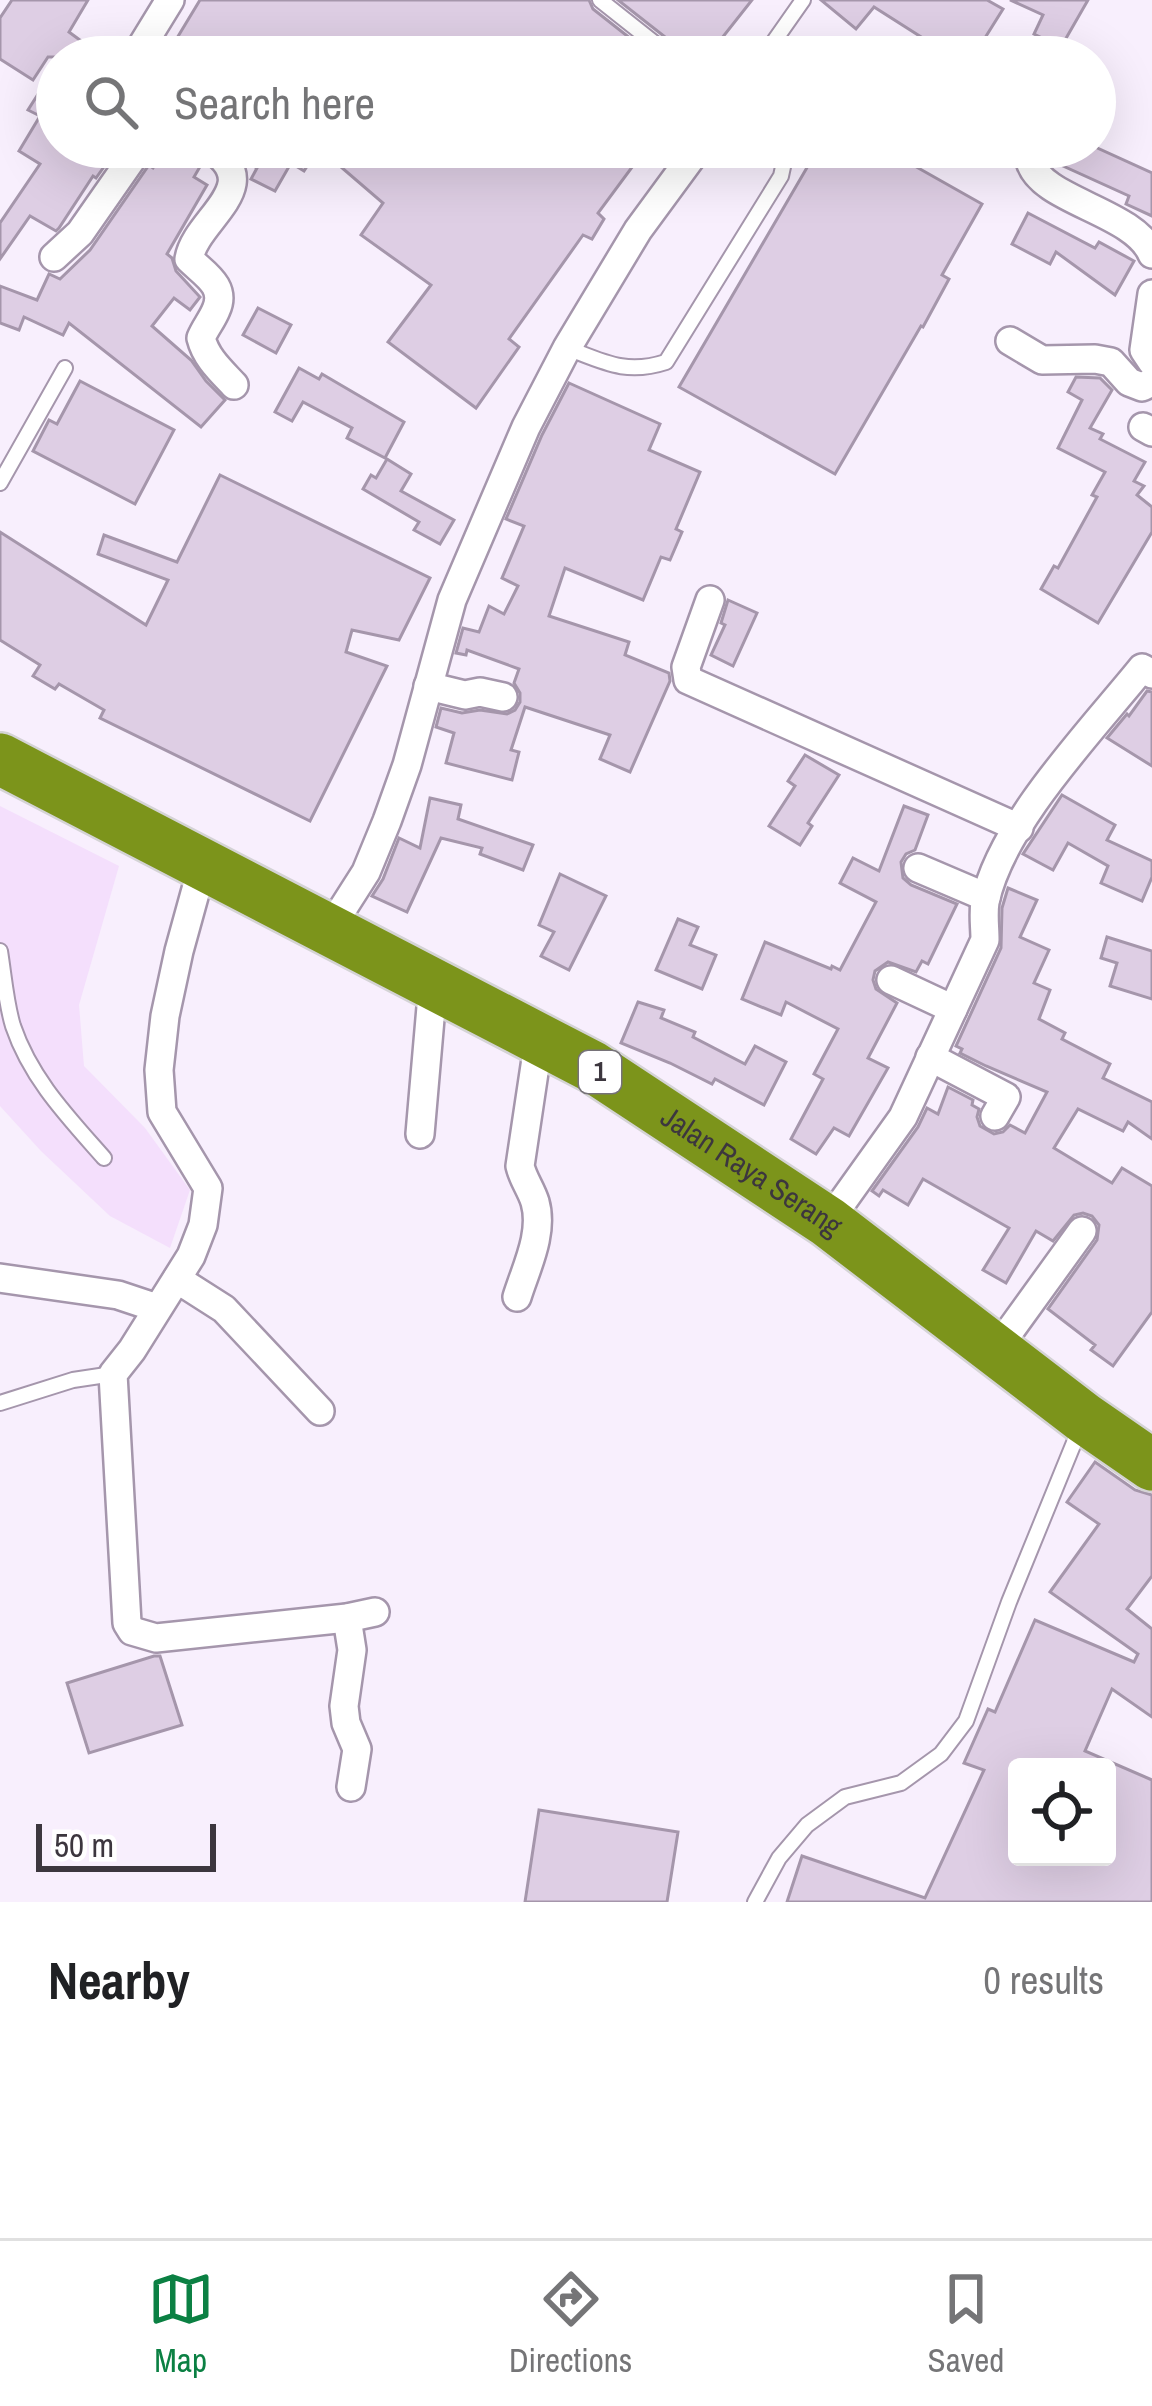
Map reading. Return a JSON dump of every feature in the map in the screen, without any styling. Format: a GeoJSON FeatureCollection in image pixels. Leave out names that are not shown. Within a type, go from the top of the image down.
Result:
{"type":"FeatureCollection","features":[{"type":"Feature","properties":{"kind":"highway","name":"Jalan Raya Serang"},"geometry":{"type":"LineString","coordinates":[[0,759],[593,1067],[828,1222],[1152,1465]]}},
{"type":"Feature","properties":{"kind":"street"},"geometry":{"type":"LineString","coordinates":[[148,36],[170,0]]}},
{"type":"Feature","properties":{"kind":"street"},"geometry":{"type":"LineString","coordinates":[[55,257],[80,233],[125,168]]}},
{"type":"Feature","properties":{"kind":"street"},"geometry":{"type":"LineString","coordinates":[[229,168],[232,189],[194,242],[189,259],[216,283],[220,294],[201,338],[212,360],[234,385]]}},
{"type":"Feature","properties":{"kind":"street"},"geometry":{"type":"LineString","coordinates":[[329,930],[366,872],[387,821],[452,600],[526,427],[638,230],[684,168]]}},
{"type":"Feature","properties":{"kind":"street"},"geometry":{"type":"LineString","coordinates":[[1032,168],[1040,181],[1133,229],[1146,240],[1152,254]]}},
{"type":"Feature","properties":{"kind":"street"},"geometry":{"type":"LineString","coordinates":[[1152,294],[1144,350],[1152,362]]}},
{"type":"Feature","properties":{"kind":"street"},"geometry":{"type":"LineString","coordinates":[[1010,341],[1042,360],[1105,360],[1133,385],[1152,382]]}},
{"type":"Feature","properties":{"kind":"street"},"geometry":{"type":"LineString","coordinates":[[710,600],[686,667],[688,680],[1019,828]]}},
{"type":"Feature","properties":{"kind":"street"},"geometry":{"type":"LineString","coordinates":[[828,1222],[903,1117],[985,940],[986,897],[1019,828],[1048,782],[1149,665]]}},
{"type":"Feature","properties":{"kind":"street"},"geometry":{"type":"LineString","coordinates":[[428,686],[503,697]]}},
{"type":"Feature","properties":{"kind":"street"},"geometry":{"type":"LineString","coordinates":[[203,864],[169,994],[159,1070],[162,1112],[208,1189],[203,1225],[191,1256],[113,1374],[127,1623],[132,1630],[156,1638],[361,1615],[344,1706],[357,1749],[351,1787]]}},
{"type":"Feature","properties":{"kind":"street"},"geometry":{"type":"LineString","coordinates":[[918,868],[986,897]]}},
{"type":"Feature","properties":{"kind":"street"},"geometry":{"type":"LineString","coordinates":[[891,980],[953,1009]]}},
{"type":"Feature","properties":{"kind":"street"},"geometry":{"type":"LineString","coordinates":[[420,1134],[433,984]]}},
{"type":"Feature","properties":{"kind":"street"},"geometry":{"type":"LineString","coordinates":[[517,1297],[537,1229],[534,1196],[520,1166],[539,1039]]}},
{"type":"Feature","properties":{"kind":"street"},"geometry":{"type":"LineString","coordinates":[[930,1057],[1006,1096],[995,1116]]}},
{"type":"Feature","properties":{"kind":"street"},"geometry":{"type":"LineString","coordinates":[[996,1351],[1082,1231]]}},
{"type":"Feature","properties":{"kind":"street"},"geometry":{"type":"LineString","coordinates":[[0,1278],[118,1295],[157,1308]]}},
{"type":"Feature","properties":{"kind":"street"},"geometry":{"type":"LineString","coordinates":[[177,1279],[224,1309],[320,1411]]}},
{"type":"Feature","properties":{"kind":"lane"},"geometry":{"type":"LineString","coordinates":[[600,0],[645,36]]}},
{"type":"Feature","properties":{"kind":"lane"},"geometry":{"type":"LineString","coordinates":[[778,36],[803,0]]}},
{"type":"Feature","properties":{"kind":"lane"},"geometry":{"type":"LineString","coordinates":[[567,348],[641,370],[666,362],[783,168]]}},
{"type":"Feature","properties":{"kind":"lane"},"geometry":{"type":"LineString","coordinates":[[0,483],[65,368]]}},
{"type":"Feature","properties":{"kind":"lane"},"geometry":{"type":"LineString","coordinates":[[0,951],[12,1022],[25,1056],[39,1082],[104,1158]]}},
{"type":"Feature","properties":{"kind":"lane"},"geometry":{"type":"LineString","coordinates":[[0,1402],[73,1380],[113,1374]]}},
{"type":"Feature","properties":{"kind":"lane"},"geometry":{"type":"LineString","coordinates":[[755,1902],[779,1858],[807,1825],[845,1797],[901,1784],[941,1754],[966,1721],[1084,1418]]}},
{"type":"Feature","properties":{"kind":"shaded area"},"geometry":{"type":"Polygon","coordinates":[[[0,806],[119,866],[79,1005],[84,1066],[145,1128],[190,1190],[170,1248],[110,1216],[0,1106],[0,806]]]}},
{"type":"Feature","properties":{"kind":"building"},"geometry":{"type":"Polygon","coordinates":[[[12,0],[88,0],[69,32],[74,36],[36,36],[33,80],[0,59],[0,18],[12,0]]]}},
{"type":"Feature","properties":{"kind":"building"},"geometry":{"type":"Polygon","coordinates":[[[200,0],[589,0],[593,9],[627,36],[178,36],[200,0]]]}},
{"type":"Feature","properties":{"kind":"building"},"geometry":{"type":"Polygon","coordinates":[[[618,0],[752,0],[724,36],[664,36],[618,0]]]}},
{"type":"Feature","properties":{"kind":"building"},"geometry":{"type":"Polygon","coordinates":[[[821,0],[987,0],[1003,9],[986,36],[920,36],[874,7],[856,29],[821,0]]]}},
{"type":"Feature","properties":{"kind":"building"},"geometry":{"type":"Polygon","coordinates":[[[1010,0],[1088,0],[1067,36],[1034,34],[1043,15],[1010,0]]]}},
{"type":"Feature","properties":{"kind":"building"},"geometry":{"type":"Polygon","coordinates":[[[36,123],[36,162],[19,151],[36,123]]]}},
{"type":"Feature","properties":{"kind":"building"},"geometry":{"type":"Polygon","coordinates":[[[1116,157],[1152,173],[1152,216],[1126,204],[1129,196],[1068,168],[1116,168],[1116,157]]]}},
{"type":"Feature","properties":{"kind":"building"},"geometry":{"type":"Polygon","coordinates":[[[37,168],[103,168],[56,231],[30,216],[0,259],[0,223],[37,168]]]}},
{"type":"Feature","properties":{"kind":"building"},"geometry":{"type":"Polygon","coordinates":[[[147,168],[199,168],[194,177],[207,185],[167,254],[200,297],[190,310],[174,298],[152,326],[191,360],[225,400],[201,427],[69,323],[63,335],[24,317],[19,330],[0,323],[0,286],[37,300],[49,274],[60,279],[90,250],[147,168]]]}},
{"type":"Feature","properties":{"kind":"building"},"geometry":{"type":"Polygon","coordinates":[[[257,168],[288,168],[275,191],[251,179],[257,168]]]}},
{"type":"Feature","properties":{"kind":"building"},"geometry":{"type":"Polygon","coordinates":[[[342,168],[631,168],[598,213],[604,219],[592,239],[583,235],[509,339],[519,347],[476,408],[388,342],[431,285],[361,235],[383,203],[342,168]]]}},
{"type":"Feature","properties":{"kind":"building"},"geometry":{"type":"Polygon","coordinates":[[[807,168],[918,168],[982,204],[942,275],[949,279],[923,327],[835,474],[679,387],[807,168]]]}},
{"type":"Feature","properties":{"kind":"building"},"geometry":{"type":"Polygon","coordinates":[[[1028,213],[1095,248],[1099,242],[1134,261],[1115,295],[1056,252],[1050,264],[1012,244],[1028,213]]]}},
{"type":"Feature","properties":{"kind":"building"},"geometry":{"type":"Polygon","coordinates":[[[258,308],[291,325],[276,353],[243,335],[258,308]]]}},
{"type":"Feature","properties":{"kind":"building"},"geometry":{"type":"Polygon","coordinates":[[[299,368],[319,379],[322,374],[404,422],[385,458],[347,438],[352,428],[303,402],[292,421],[275,412],[299,368]]]}},
{"type":"Feature","properties":{"kind":"building"},"geometry":{"type":"Polygon","coordinates":[[[1076,377],[1100,378],[1112,390],[1090,428],[1103,434],[1100,439],[1145,462],[1134,481],[1144,486],[1137,495],[1152,507],[1152,532],[1098,623],[1041,589],[1054,566],[1058,568],[1097,497],[1092,495],[1105,472],[1058,448],[1082,400],[1068,392],[1076,377]]]}},
{"type":"Feature","properties":{"kind":"building"},"geometry":{"type":"Polygon","coordinates":[[[80,381],[174,430],[135,504],[33,451],[49,420],[57,424],[80,381]]]}},
{"type":"Feature","properties":{"kind":"building"},"geometry":{"type":"Polygon","coordinates":[[[569,383],[660,424],[649,450],[700,472],[676,529],[682,532],[670,560],[661,557],[643,600],[565,568],[549,616],[629,642],[625,655],[669,673],[670,681],[630,772],[600,759],[610,735],[525,707],[511,750],[519,752],[512,780],[446,763],[454,733],[436,727],[441,708],[507,714],[520,702],[514,683],[519,669],[467,650],[466,655],[456,653],[463,628],[479,632],[489,606],[504,614],[518,586],[502,578],[524,526],[506,519],[569,383]]]}},
{"type":"Feature","properties":{"kind":"building"},"geometry":{"type":"Polygon","coordinates":[[[387,459],[411,474],[401,491],[454,520],[440,544],[414,530],[419,522],[363,489],[387,459]]]}},
{"type":"Feature","properties":{"kind":"building"},"geometry":{"type":"Polygon","coordinates":[[[220,475],[430,578],[399,640],[352,630],[346,652],[387,666],[310,821],[100,718],[104,710],[59,684],[55,689],[33,676],[40,665],[0,640],[0,532],[146,625],[168,580],[98,554],[104,535],[177,562],[220,475]]]}},
{"type":"Feature","properties":{"kind":"building"},"geometry":{"type":"Polygon","coordinates":[[[728,600],[757,613],[733,666],[711,655],[725,625],[721,623],[728,600]]]}},
{"type":"Feature","properties":{"kind":"building"},"geometry":{"type":"Polygon","coordinates":[[[1147,691],[1152,692],[1152,766],[1107,738],[1147,691]]]}},
{"type":"Feature","properties":{"kind":"building"},"geometry":{"type":"Polygon","coordinates":[[[805,755],[839,775],[808,823],[812,826],[800,845],[769,826],[795,786],[788,781],[805,755]]]}},
{"type":"Feature","properties":{"kind":"building"},"geometry":{"type":"Polygon","coordinates":[[[1062,795],[1115,825],[1107,840],[1152,861],[1152,877],[1142,901],[1101,883],[1108,866],[1068,843],[1053,870],[1023,854],[1062,795]]]}},
{"type":"Feature","properties":{"kind":"building"},"geometry":{"type":"Polygon","coordinates":[[[430,798],[461,805],[458,819],[533,845],[523,870],[480,854],[482,848],[441,838],[407,912],[372,896],[399,838],[420,848],[430,798]]]}},
{"type":"Feature","properties":{"kind":"building"},"geometry":{"type":"Polygon","coordinates":[[[904,806],[928,815],[915,850],[901,862],[903,878],[957,904],[928,964],[922,961],[916,972],[888,962],[875,971],[876,989],[897,1003],[868,1058],[888,1068],[849,1136],[834,1128],[816,1154],[791,1139],[823,1079],[814,1074],[838,1029],[786,1002],[781,1015],[742,999],[765,942],[840,970],[876,902],[840,883],[853,858],[879,871],[904,806]]]}},
{"type":"Feature","properties":{"kind":"building"},"geometry":{"type":"Polygon","coordinates":[[[560,874],[606,896],[569,970],[541,956],[554,932],[539,925],[560,874]]]}},
{"type":"Feature","properties":{"kind":"building"},"geometry":{"type":"Polygon","coordinates":[[[1008,888],[1037,900],[1020,937],[1049,950],[1034,983],[1050,990],[1039,1019],[1065,1033],[1062,1039],[1110,1064],[1103,1078],[1152,1102],[1152,1139],[1128,1122],[1123,1131],[1078,1109],[1054,1148],[1112,1183],[1122,1168],[1152,1186],[1152,1312],[1113,1366],[1091,1350],[1095,1345],[1048,1309],[1097,1240],[1099,1225],[1092,1216],[1074,1215],[1053,1241],[1036,1231],[1006,1283],[983,1270],[1009,1228],[923,1179],[908,1205],[883,1190],[879,1196],[872,1191],[927,1108],[938,1114],[948,1087],[973,1100],[980,1126],[994,1134],[1010,1125],[1025,1133],[1047,1092],[960,1053],[962,1049],[956,1046],[1001,948],[1002,908],[1008,888]]]}},
{"type":"Feature","properties":{"kind":"building"},"geometry":{"type":"Polygon","coordinates":[[[678,919],[698,927],[690,945],[716,955],[702,989],[656,970],[678,919]]]}},
{"type":"Feature","properties":{"kind":"building"},"geometry":{"type":"Polygon","coordinates":[[[1107,937],[1152,951],[1152,999],[1110,986],[1117,963],[1101,958],[1107,937]]]}},
{"type":"Feature","properties":{"kind":"building"},"geometry":{"type":"Polygon","coordinates":[[[638,1002],[664,1010],[661,1018],[695,1032],[693,1037],[745,1064],[755,1046],[786,1062],[764,1105],[715,1079],[712,1084],[621,1043],[638,1002]]]}},
{"type":"Feature","properties":{"kind":"building"},"geometry":{"type":"Polygon","coordinates":[[[1095,1462],[1135,1490],[1152,1495],[1152,1576],[1127,1609],[1152,1629],[1152,1717],[1112,1689],[1085,1751],[1101,1758],[1008,1758],[1008,1866],[1116,1866],[1116,1764],[1152,1780],[1152,1902],[787,1902],[802,1856],[925,1898],[984,1770],[964,1763],[988,1709],[995,1712],[1035,1620],[1134,1662],[1138,1654],[1050,1592],[1099,1524],[1067,1502],[1095,1462]]]}},
{"type":"Feature","properties":{"kind":"building"},"geometry":{"type":"Polygon","coordinates":[[[160,1656],[182,1725],[89,1753],[67,1683],[160,1656]]]}},
{"type":"Feature","properties":{"kind":"building"},"geometry":{"type":"Polygon","coordinates":[[[539,1810],[678,1832],[667,1902],[525,1902],[539,1810]]]}}]}
